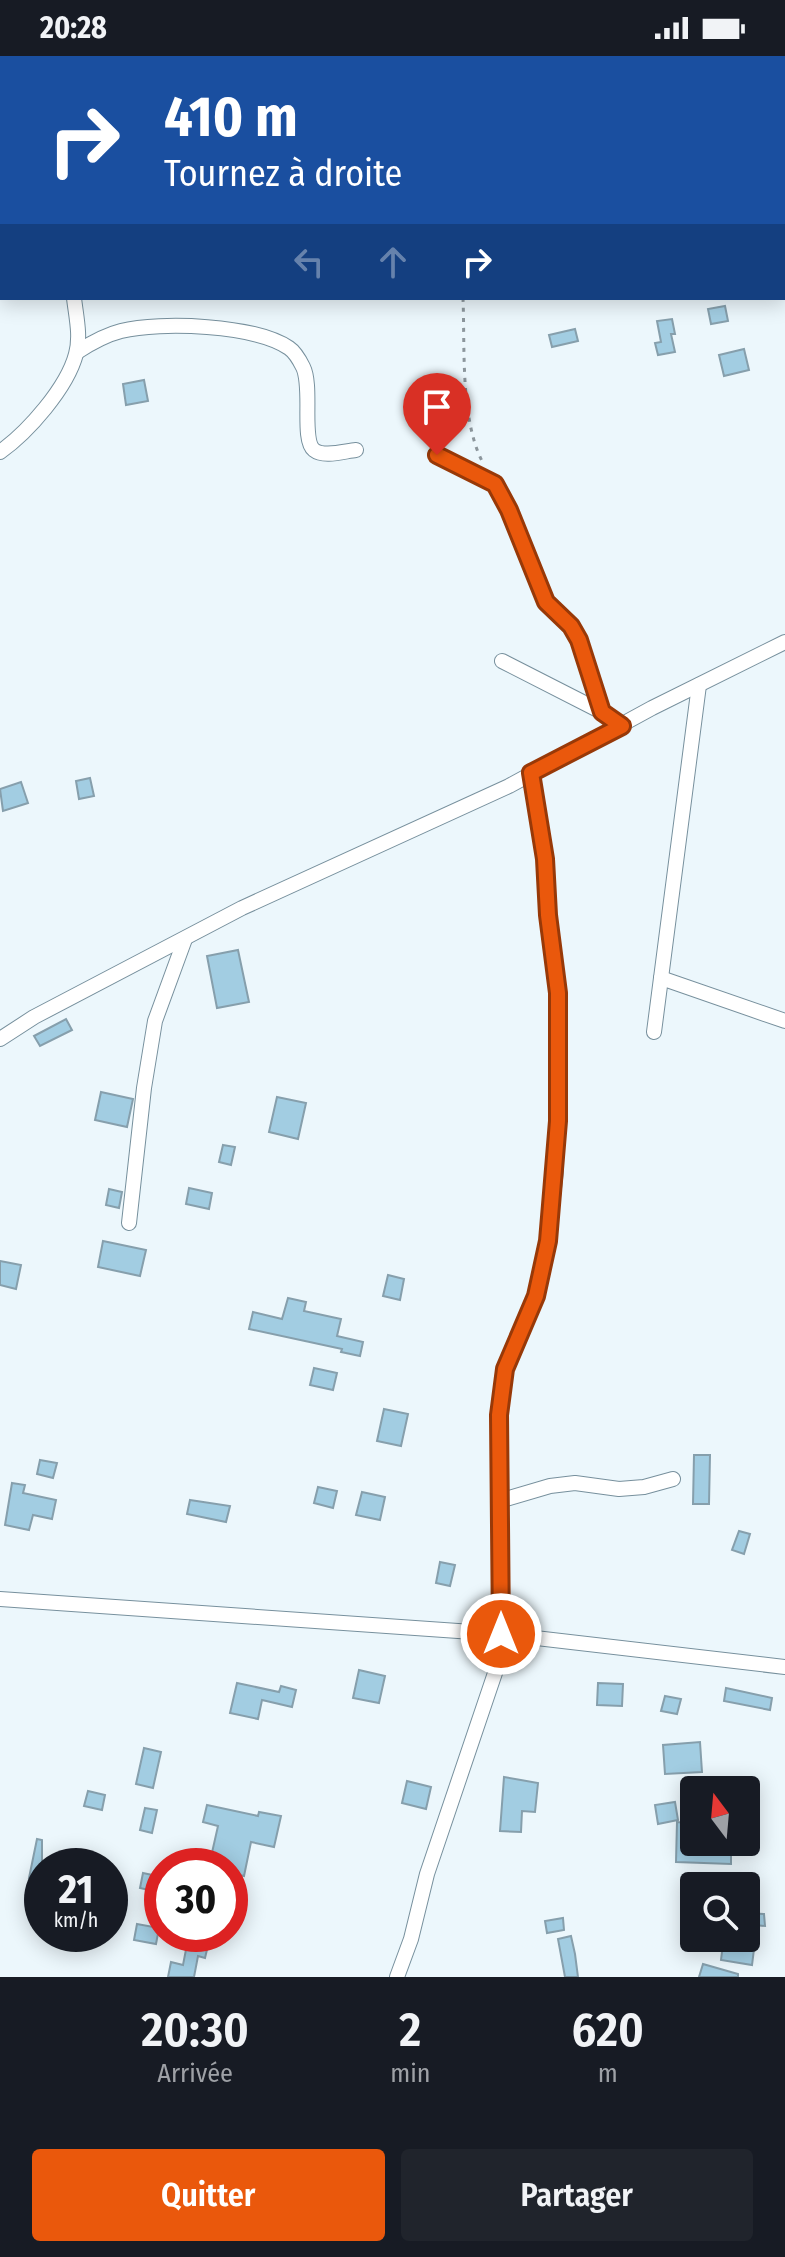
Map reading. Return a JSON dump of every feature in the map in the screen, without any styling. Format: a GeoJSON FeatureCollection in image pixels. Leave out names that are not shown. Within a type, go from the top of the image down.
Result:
{"type":"FeatureCollection","features":[{"type":"Feature","properties":{"kind":"street"},"geometry":{"type":"LineString","coordinates":[[0,452],[48,405],[71,369],[77,352],[74,300]]}},
{"type":"Feature","properties":{"kind":"street"},"geometry":{"type":"LineString","coordinates":[[77,352],[100,338],[123,330],[163,327],[226,329],[266,337],[292,349],[305,370],[310,394],[309,440],[312,449],[327,453],[356,450]]}},
{"type":"Feature","properties":{"kind":"street"},"geometry":{"type":"LineString","coordinates":[[437,455],[495,484],[509,510],[546,602],[571,626],[579,640],[602,712]]}},
{"type":"Feature","properties":{"kind":"street"},"geometry":{"type":"LineString","coordinates":[[0,1039],[34,1017],[242,908],[531,773],[785,642]]}},
{"type":"Feature","properties":{"kind":"street"},"geometry":{"type":"LineString","coordinates":[[502,661],[602,712],[622,726]]}},
{"type":"Feature","properties":{"kind":"street"},"geometry":{"type":"LineString","coordinates":[[654,1032],[699,685]]}},
{"type":"Feature","properties":{"kind":"street"},"geometry":{"type":"LineString","coordinates":[[397,1977],[411,1939],[427,1874],[495,1673],[501,1634],[499,1415],[505,1369],[536,1296],[548,1241],[556,1170],[558,993],[548,915],[545,859],[531,773]]}},
{"type":"Feature","properties":{"kind":"street"},"geometry":{"type":"LineString","coordinates":[[129,1223],[155,1021],[185,939]]}},
{"type":"Feature","properties":{"kind":"street"},"geometry":{"type":"LineString","coordinates":[[661,978],[785,1021]]}},
{"type":"Feature","properties":{"kind":"street"},"geometry":{"type":"LineString","coordinates":[[499,1501],[550,1486],[575,1483],[619,1489],[644,1487],[673,1479]]}},
{"type":"Feature","properties":{"kind":"street"},"geometry":{"type":"LineString","coordinates":[[0,1599],[501,1634],[785,1667]]}},
{"type":"Feature","properties":{"kind":"path"},"geometry":{"type":"LineString","coordinates":[[463,300],[468,416],[474,445],[495,484]]}},
{"type":"Feature","properties":{"kind":"building"},"geometry":{"type":"Polygon","coordinates":[[[725,306],[728,321],[711,324],[708,309],[725,306]]]}},
{"type":"Feature","properties":{"kind":"building"},"geometry":{"type":"Polygon","coordinates":[[[672,319],[675,352],[658,355],[655,343],[661,342],[657,321],[672,319]]]}},
{"type":"Feature","properties":{"kind":"building"},"geometry":{"type":"Polygon","coordinates":[[[575,329],[578,341],[552,347],[549,335],[575,329]]]}},
{"type":"Feature","properties":{"kind":"building"},"geometry":{"type":"Polygon","coordinates":[[[744,349],[749,370],[724,376],[719,355],[744,349]]]}},
{"type":"Feature","properties":{"kind":"building"},"geometry":{"type":"Polygon","coordinates":[[[144,380],[148,401],[126,405],[123,384],[144,380]]]}},
{"type":"Feature","properties":{"kind":"building"},"geometry":{"type":"Polygon","coordinates":[[[90,778],[94,796],[79,799],[76,781],[90,778]]]}},
{"type":"Feature","properties":{"kind":"building"},"geometry":{"type":"Polygon","coordinates":[[[21,782],[28,803],[3,811],[0,789],[21,782]]]}},
{"type":"Feature","properties":{"kind":"building"},"geometry":{"type":"Polygon","coordinates":[[[238,950],[249,1002],[217,1008],[207,956],[238,950]]]}},
{"type":"Feature","properties":{"kind":"building"},"geometry":{"type":"Polygon","coordinates":[[[66,1019],[72,1030],[40,1046],[34,1036],[66,1019]]]}},
{"type":"Feature","properties":{"kind":"building"},"geometry":{"type":"Polygon","coordinates":[[[101,1092],[133,1099],[127,1127],[95,1120],[101,1092]]]}},
{"type":"Feature","properties":{"kind":"building"},"geometry":{"type":"Polygon","coordinates":[[[277,1097],[306,1103],[298,1139],[269,1132],[277,1097]]]}},
{"type":"Feature","properties":{"kind":"building"},"geometry":{"type":"Polygon","coordinates":[[[223,1145],[235,1147],[231,1165],[219,1162],[223,1145]]]}},
{"type":"Feature","properties":{"kind":"building"},"geometry":{"type":"Polygon","coordinates":[[[189,1188],[212,1193],[209,1209],[186,1204],[189,1188]]]}},
{"type":"Feature","properties":{"kind":"building"},"geometry":{"type":"Polygon","coordinates":[[[109,1189],[122,1192],[119,1208],[106,1205],[109,1189]]]}},
{"type":"Feature","properties":{"kind":"building"},"geometry":{"type":"Polygon","coordinates":[[[103,1241],[146,1250],[140,1276],[98,1267],[103,1241]]]}},
{"type":"Feature","properties":{"kind":"building"},"geometry":{"type":"Polygon","coordinates":[[[0,1261],[21,1265],[16,1289],[0,1285],[0,1261]]]}},
{"type":"Feature","properties":{"kind":"building"},"geometry":{"type":"Polygon","coordinates":[[[388,1275],[404,1279],[400,1300],[383,1296],[388,1275]]]}},
{"type":"Feature","properties":{"kind":"building"},"geometry":{"type":"Polygon","coordinates":[[[288,1298],[306,1302],[304,1311],[341,1319],[337,1336],[363,1342],[360,1356],[341,1352],[342,1349],[249,1329],[253,1312],[282,1319],[288,1298]]]}},
{"type":"Feature","properties":{"kind":"building"},"geometry":{"type":"Polygon","coordinates":[[[314,1368],[337,1373],[333,1390],[310,1385],[314,1368]]]}},
{"type":"Feature","properties":{"kind":"building"},"geometry":{"type":"Polygon","coordinates":[[[384,1409],[408,1414],[401,1446],[377,1441],[384,1409]]]}},
{"type":"Feature","properties":{"kind":"building"},"geometry":{"type":"Polygon","coordinates":[[[694,1455],[710,1455],[709,1504],[693,1504],[694,1455]]]}},
{"type":"Feature","properties":{"kind":"building"},"geometry":{"type":"Polygon","coordinates":[[[40,1460],[57,1463],[53,1478],[37,1474],[40,1460]]]}},
{"type":"Feature","properties":{"kind":"building"},"geometry":{"type":"Polygon","coordinates":[[[12,1483],[25,1485],[23,1493],[56,1500],[52,1519],[33,1515],[29,1530],[5,1525],[12,1483]]]}},
{"type":"Feature","properties":{"kind":"building"},"geometry":{"type":"Polygon","coordinates":[[[318,1487],[337,1491],[333,1508],[314,1503],[318,1487]]]}},
{"type":"Feature","properties":{"kind":"building"},"geometry":{"type":"Polygon","coordinates":[[[362,1492],[385,1497],[380,1520],[356,1515],[362,1492]]]}},
{"type":"Feature","properties":{"kind":"building"},"geometry":{"type":"Polygon","coordinates":[[[190,1500],[230,1506],[226,1522],[187,1514],[190,1500]]]}},
{"type":"Feature","properties":{"kind":"building"},"geometry":{"type":"Polygon","coordinates":[[[739,1531],[750,1534],[744,1554],[732,1550],[739,1531]]]}},
{"type":"Feature","properties":{"kind":"building"},"geometry":{"type":"Polygon","coordinates":[[[440,1562],[455,1565],[450,1586],[436,1583],[440,1562]]]}},
{"type":"Feature","properties":{"kind":"building"},"geometry":{"type":"Polygon","coordinates":[[[359,1670],[385,1676],[379,1703],[353,1698],[359,1670]]]}},
{"type":"Feature","properties":{"kind":"building"},"geometry":{"type":"Polygon","coordinates":[[[237,1683],[279,1692],[281,1686],[296,1690],[292,1707],[262,1700],[258,1719],[230,1713],[237,1683]]]}},
{"type":"Feature","properties":{"kind":"building"},"geometry":{"type":"Polygon","coordinates":[[[598,1683],[623,1684],[622,1706],[597,1705],[598,1683]]]}},
{"type":"Feature","properties":{"kind":"building"},"geometry":{"type":"Polygon","coordinates":[[[726,1688],[772,1698],[770,1710],[724,1701],[726,1688]]]}},
{"type":"Feature","properties":{"kind":"building"},"geometry":{"type":"Polygon","coordinates":[[[665,1696],[681,1699],[677,1714],[661,1711],[665,1696]]]}},
{"type":"Feature","properties":{"kind":"building"},"geometry":{"type":"Polygon","coordinates":[[[700,1742],[702,1772],[665,1774],[663,1745],[700,1742]]]}},
{"type":"Feature","properties":{"kind":"building"},"geometry":{"type":"Polygon","coordinates":[[[144,1748],[161,1752],[153,1788],[136,1784],[144,1748]]]}},
{"type":"Feature","properties":{"kind":"building"},"geometry":{"type":"Polygon","coordinates":[[[504,1777],[538,1783],[535,1812],[522,1811],[521,1832],[500,1831],[504,1777]]]}},
{"type":"Feature","properties":{"kind":"building"},"geometry":{"type":"Polygon","coordinates":[[[407,1781],[431,1787],[426,1809],[402,1803],[407,1781]]]}},
{"type":"Feature","properties":{"kind":"building"},"geometry":{"type":"Polygon","coordinates":[[[88,1791],[105,1795],[102,1810],[84,1806],[88,1791]]]}},
{"type":"Feature","properties":{"kind":"building"},"geometry":{"type":"Polygon","coordinates":[[[675,1802],[678,1820],[658,1824],[655,1805],[675,1802]]]}},
{"type":"Feature","properties":{"kind":"building"},"geometry":{"type":"Polygon","coordinates":[[[207,1805],[258,1816],[259,1812],[281,1816],[274,1847],[251,1842],[248,1857],[248,1848],[213,1848],[218,1826],[203,1822],[207,1805]]]}},
{"type":"Feature","properties":{"kind":"building"},"geometry":{"type":"Polygon","coordinates":[[[145,1808],[157,1810],[152,1833],[140,1830],[145,1808]]]}},
{"type":"Feature","properties":{"kind":"building"},"geometry":{"type":"Polygon","coordinates":[[[677,1822],[680,1822],[680,1856],[731,1856],[731,1864],[676,1862],[677,1822]]]}},
{"type":"Feature","properties":{"kind":"building"},"geometry":{"type":"Polygon","coordinates":[[[37,1839],[42,1840],[42,1848],[35,1848],[37,1839]]]}},
{"type":"Feature","properties":{"kind":"building"},"geometry":{"type":"Polygon","coordinates":[[[760,1914],[764,1914],[765,1926],[760,1925],[760,1914]]]}},
{"type":"Feature","properties":{"kind":"building"},"geometry":{"type":"Polygon","coordinates":[[[563,1918],[564,1930],[547,1933],[545,1921],[563,1918]]]}},
{"type":"Feature","properties":{"kind":"building"},"geometry":{"type":"Polygon","coordinates":[[[137,1924],[144,1925],[144,1942],[134,1940],[137,1924]]]}},
{"type":"Feature","properties":{"kind":"building"},"geometry":{"type":"Polygon","coordinates":[[[571,1936],[578,1977],[565,1977],[558,1939],[571,1936]]]}},
{"type":"Feature","properties":{"kind":"building"},"geometry":{"type":"Polygon","coordinates":[[[186,1952],[206,1952],[205,1958],[198,1956],[194,1977],[168,1977],[171,1962],[183,1965],[186,1952]]]}},
{"type":"Feature","properties":{"kind":"building"},"geometry":{"type":"Polygon","coordinates":[[[722,1952],[754,1952],[752,1965],[721,1960],[722,1952]]]}},
{"type":"Feature","properties":{"kind":"building"},"geometry":{"type":"Polygon","coordinates":[[[703,1964],[738,1974],[738,1977],[699,1977],[703,1964]]]}},
{"type":"Feature","properties":{"kind":"route"},"geometry":{"type":"LineString","coordinates":[[437,455],[495,484],[509,510],[546,602],[571,626],[579,640],[602,712],[622,726],[531,773],[545,859],[548,915],[558,993],[559,1096],[556,1170],[548,1241],[536,1296],[505,1369],[499,1415],[501,1634]]}}]}
